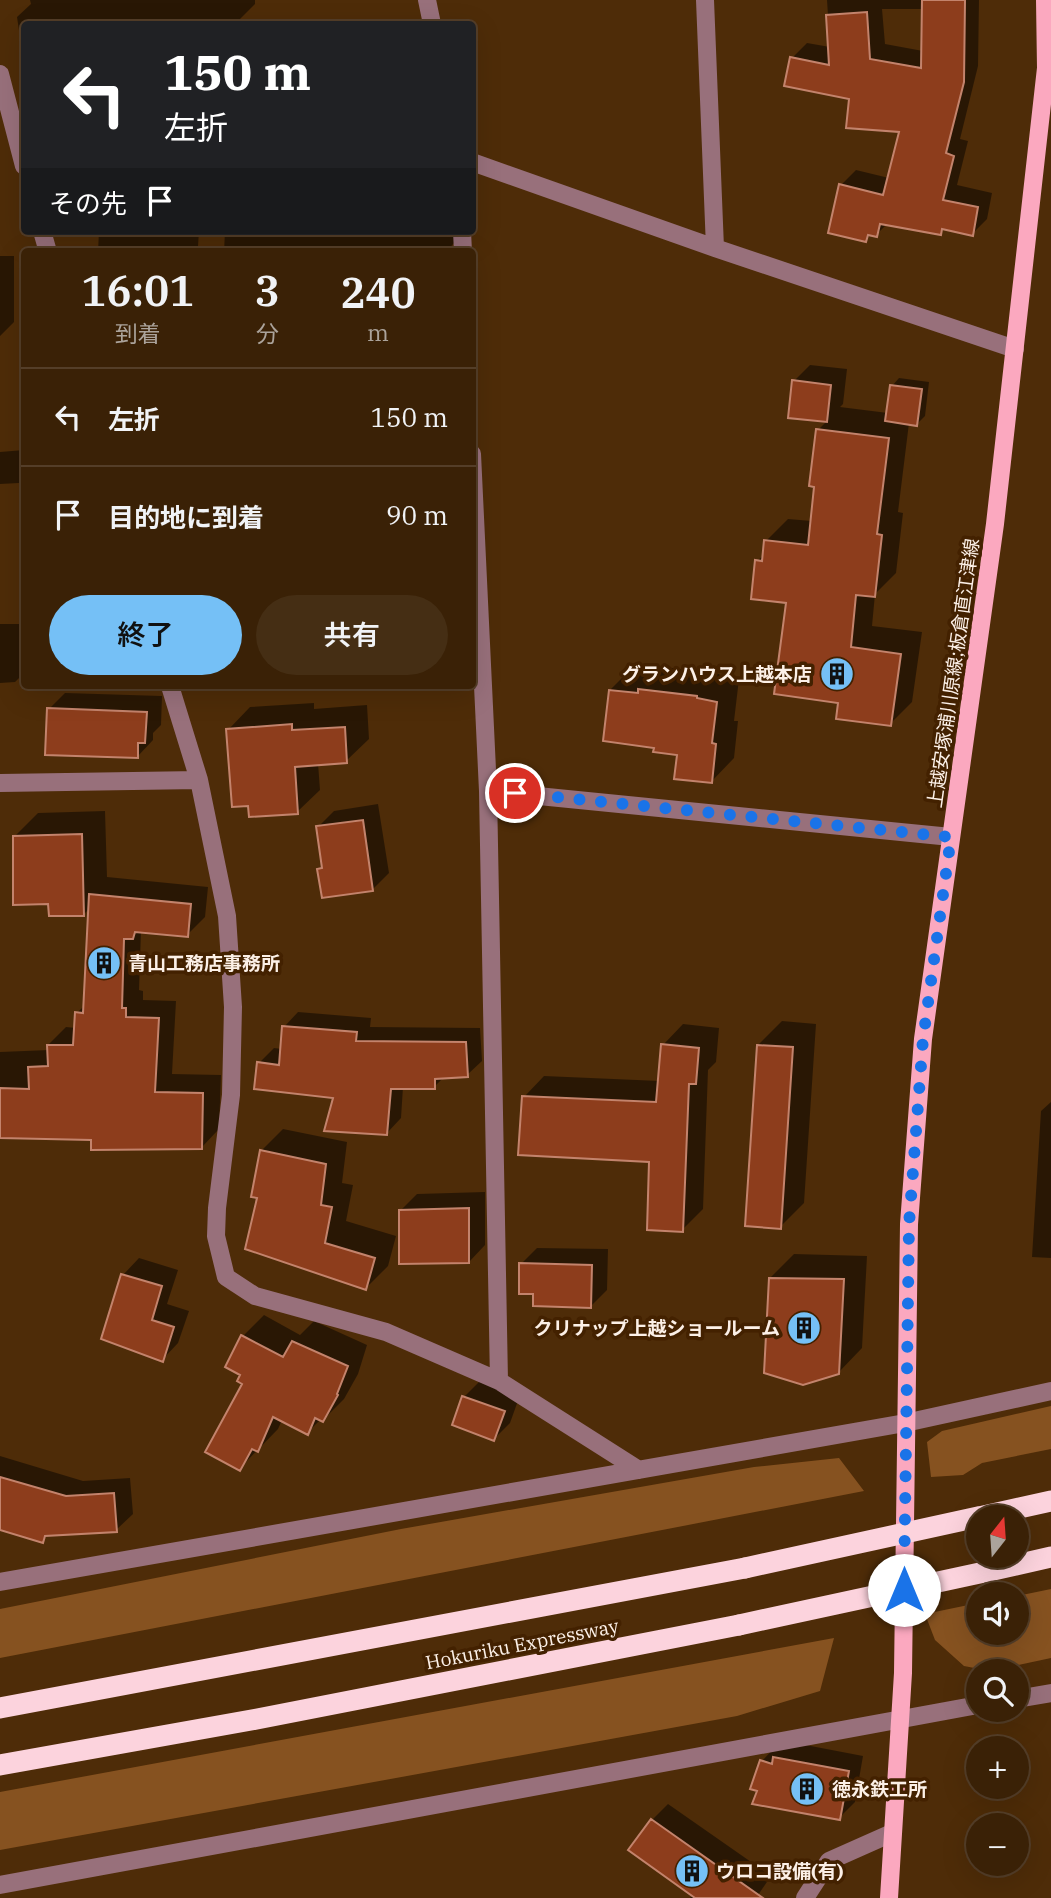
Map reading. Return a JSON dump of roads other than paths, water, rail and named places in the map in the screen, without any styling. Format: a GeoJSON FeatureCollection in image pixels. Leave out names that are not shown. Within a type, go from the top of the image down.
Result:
{"type":"FeatureCollection","features":[{"type":"Feature","properties":{"kind":"highway","name":"Hokuriku Expressway"},"geometry":{"type":"LineString","coordinates":[[1029,1506],[1051,1501]]}},
{"type":"Feature","properties":{"kind":"highway","name":"Hokuriku Expressway"},"geometry":{"type":"LineString","coordinates":[[0,1708],[745,1568],[966,1520]]}},
{"type":"Feature","properties":{"kind":"highway","name":"Hokuriku Expressway"},"geometry":{"type":"LineString","coordinates":[[0,1765],[257,1719],[739,1625],[1051,1558]]}},
{"type":"Feature","properties":{"kind":"main road","name":"上越安塚浦川原線;板倉直江津線"},"geometry":{"type":"LineString","coordinates":[[889,1898],[903,1673],[909,1224],[922,1052],[995,524],[1049,68],[1045,0]]}},
{"type":"Feature","properties":{"kind":"street"},"geometry":{"type":"LineString","coordinates":[[428,0],[432,21]]}},
{"type":"Feature","properties":{"kind":"street"},"geometry":{"type":"LineString","coordinates":[[705,0],[715,248]]}},
{"type":"Feature","properties":{"kind":"street"},"geometry":{"type":"LineString","coordinates":[[0,74],[21,154]]}},
{"type":"Feature","properties":{"kind":"street"},"geometry":{"type":"LineString","coordinates":[[476,163],[715,248],[1015,349]]}},
{"type":"Feature","properties":{"kind":"street"},"geometry":{"type":"LineString","coordinates":[[476,538],[488,791],[499,1381]]}},
{"type":"Feature","properties":{"kind":"street"},"geometry":{"type":"LineString","coordinates":[[171,689],[199,780],[227,916],[233,1007],[231,1095],[216,1236],[226,1277],[255,1296],[386,1332],[499,1381],[639,1470]]}},
{"type":"Feature","properties":{"kind":"street"},"geometry":{"type":"LineString","coordinates":[[0,783],[199,780]]}},
{"type":"Feature","properties":{"kind":"street"},"geometry":{"type":"LineString","coordinates":[[488,791],[951,837]]}},
{"type":"Feature","properties":{"kind":"street"},"geometry":{"type":"LineString","coordinates":[[0,1582],[905,1423],[1051,1391]]}},
{"type":"Feature","properties":{"kind":"street"},"geometry":{"type":"LineString","coordinates":[[1029,1697],[1051,1693]]}},
{"type":"Feature","properties":{"kind":"street"},"geometry":{"type":"LineString","coordinates":[[0,1885],[966,1707]]}},
{"type":"Feature","properties":{"kind":"street"},"geometry":{"type":"LineString","coordinates":[[805,1898],[829,1861],[892,1833]]}},
{"type":"Feature","properties":{"kind":"place","name":"グランハウス上越本店"},"geometry":{"type":"Point","coordinates":[837,674]}},
{"type":"Feature","properties":{"kind":"place","name":"青山工務店事務所"},"geometry":{"type":"Point","coordinates":[104,963]}},
{"type":"Feature","properties":{"kind":"place","name":"クリナップ上越ショールーム"},"geometry":{"type":"Point","coordinates":[804,1328]}},
{"type":"Feature","properties":{"kind":"place","name":"徳永鉄工所"},"geometry":{"type":"Point","coordinates":[807,1789]}},
{"type":"Feature","properties":{"kind":"place","name":"ウロコ設備(有)"},"geometry":{"type":"Point","coordinates":[692,1871]}}]}
